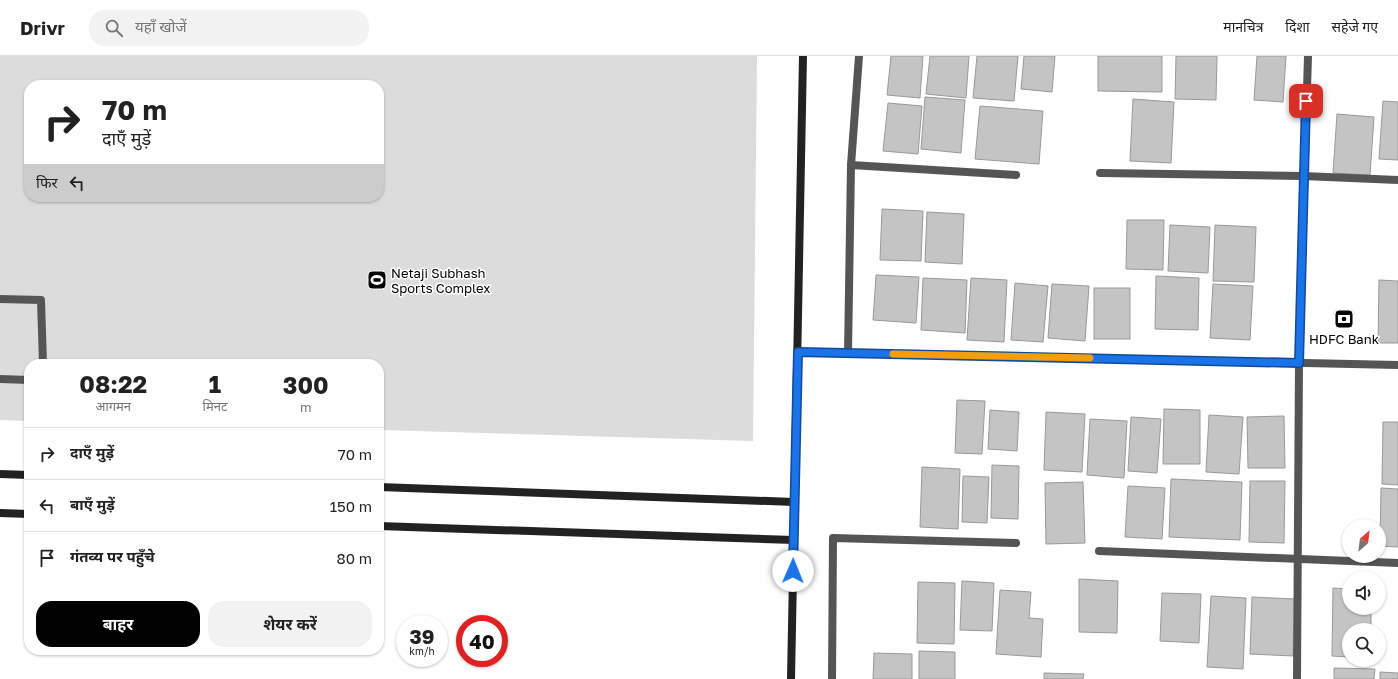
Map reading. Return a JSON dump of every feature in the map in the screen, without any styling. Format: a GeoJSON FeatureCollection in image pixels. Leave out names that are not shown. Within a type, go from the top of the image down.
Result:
{"type":"FeatureCollection","features":[{"type":"Feature","properties":{"kind":"street"},"geometry":{"type":"LineString","coordinates":[[791,679],[803,56]]}},
{"type":"Feature","properties":{"kind":"street"},"geometry":{"type":"LineString","coordinates":[[848,353],[851,165],[859,56]]}},
{"type":"Feature","properties":{"kind":"street"},"geometry":{"type":"LineString","coordinates":[[1297,679],[1299,363],[1303,176],[1308,56]]}},
{"type":"Feature","properties":{"kind":"street"},"geometry":{"type":"LineString","coordinates":[[851,165],[1016,175]]}},
{"type":"Feature","properties":{"kind":"street"},"geometry":{"type":"LineString","coordinates":[[1100,173],[1303,176],[1398,180]]}},
{"type":"Feature","properties":{"kind":"street"},"geometry":{"type":"LineString","coordinates":[[0,299],[41,300],[43,359]]}},
{"type":"Feature","properties":{"kind":"street"},"geometry":{"type":"LineString","coordinates":[[798,352],[1398,365]]}},
{"type":"Feature","properties":{"kind":"street"},"geometry":{"type":"LineString","coordinates":[[0,379],[24,380]]}},
{"type":"Feature","properties":{"kind":"street"},"geometry":{"type":"LineString","coordinates":[[0,474],[24,475]]}},
{"type":"Feature","properties":{"kind":"street"},"geometry":{"type":"LineString","coordinates":[[384,487],[794,502]]}},
{"type":"Feature","properties":{"kind":"street"},"geometry":{"type":"LineString","coordinates":[[0,513],[24,514]]}},
{"type":"Feature","properties":{"kind":"street"},"geometry":{"type":"LineString","coordinates":[[384,526],[794,540]]}},
{"type":"Feature","properties":{"kind":"street"},"geometry":{"type":"LineString","coordinates":[[832,679],[833,538],[1016,543]]}},
{"type":"Feature","properties":{"kind":"street"},"geometry":{"type":"LineString","coordinates":[[1099,551],[1398,563]]}},
{"type":"Feature","properties":{"kind":"shaded area","name":"Netaji Subhash Sports Complex"},"geometry":{"type":"Polygon","coordinates":[[[0,56],[757,56],[753,441],[384,430],[384,359],[24,359],[24,421],[0,420],[0,56]]]}},
{"type":"Feature","properties":{"kind":"building"},"geometry":{"type":"Polygon","coordinates":[[[891,56],[923,56],[920,98],[887,95],[891,56]]]}},
{"type":"Feature","properties":{"kind":"building"},"geometry":{"type":"Polygon","coordinates":[[[930,56],[969,56],[966,98],[926,94],[930,56]]]}},
{"type":"Feature","properties":{"kind":"building"},"geometry":{"type":"Polygon","coordinates":[[[977,56],[1018,56],[1014,101],[973,98],[977,56]]]}},
{"type":"Feature","properties":{"kind":"building"},"geometry":{"type":"Polygon","coordinates":[[[1024,56],[1055,56],[1052,92],[1021,89],[1024,56]]]}},
{"type":"Feature","properties":{"kind":"building"},"geometry":{"type":"Polygon","coordinates":[[[1098,56],[1162,56],[1162,92],[1098,91],[1098,56]]]}},
{"type":"Feature","properties":{"kind":"building"},"geometry":{"type":"Polygon","coordinates":[[[1176,56],[1217,56],[1216,100],[1175,99],[1176,56]]]}},
{"type":"Feature","properties":{"kind":"building"},"geometry":{"type":"Polygon","coordinates":[[[1257,56],[1286,56],[1283,102],[1254,100],[1257,56]]]}},
{"type":"Feature","properties":{"kind":"building"},"geometry":{"type":"Polygon","coordinates":[[[925,97],[965,100],[961,153],[921,149],[925,97]]]}},
{"type":"Feature","properties":{"kind":"building"},"geometry":{"type":"Polygon","coordinates":[[[1133,99],[1174,102],[1171,163],[1130,161],[1133,99]]]}},
{"type":"Feature","properties":{"kind":"building"},"geometry":{"type":"Polygon","coordinates":[[[1383,101],[1398,102],[1398,160],[1379,159],[1383,101]]]}},
{"type":"Feature","properties":{"kind":"building"},"geometry":{"type":"Polygon","coordinates":[[[888,103],[922,106],[918,154],[883,151],[888,103]]]}},
{"type":"Feature","properties":{"kind":"building"},"geometry":{"type":"Polygon","coordinates":[[[980,106],[1043,111],[1039,164],[975,159],[980,106]]]}},
{"type":"Feature","properties":{"kind":"building"},"geometry":{"type":"Polygon","coordinates":[[[1337,114],[1374,117],[1370,175],[1333,173],[1337,114]]]}},
{"type":"Feature","properties":{"kind":"building"},"geometry":{"type":"Polygon","coordinates":[[[882,209],[923,211],[921,261],[880,260],[882,209]]]}},
{"type":"Feature","properties":{"kind":"building"},"geometry":{"type":"Polygon","coordinates":[[[927,212],[964,214],[962,264],[925,262],[927,212]]]}},
{"type":"Feature","properties":{"kind":"building"},"geometry":{"type":"Polygon","coordinates":[[[1127,220],[1164,220],[1163,270],[1126,269],[1127,220]]]}},
{"type":"Feature","properties":{"kind":"building"},"geometry":{"type":"Polygon","coordinates":[[[1170,225],[1210,227],[1208,273],[1168,271],[1170,225]]]}},
{"type":"Feature","properties":{"kind":"building"},"geometry":{"type":"Polygon","coordinates":[[[1215,225],[1256,227],[1254,282],[1213,281],[1215,225]]]}},
{"type":"Feature","properties":{"kind":"building"},"geometry":{"type":"Polygon","coordinates":[[[876,275],[919,277],[916,323],[873,320],[876,275]]]}},
{"type":"Feature","properties":{"kind":"building"},"geometry":{"type":"Polygon","coordinates":[[[1156,276],[1199,278],[1198,330],[1155,329],[1156,276]]]}},
{"type":"Feature","properties":{"kind":"building"},"geometry":{"type":"Polygon","coordinates":[[[923,278],[967,280],[965,333],[921,330],[923,278]]]}},
{"type":"Feature","properties":{"kind":"building"},"geometry":{"type":"Polygon","coordinates":[[[971,278],[1007,280],[1004,342],[967,340],[971,278]]]}},
{"type":"Feature","properties":{"kind":"building"},"geometry":{"type":"Polygon","coordinates":[[[1379,280],[1398,281],[1398,343],[1378,343],[1379,280]]]}},
{"type":"Feature","properties":{"kind":"building"},"geometry":{"type":"Polygon","coordinates":[[[1015,283],[1048,286],[1043,342],[1011,340],[1015,283]]]}},
{"type":"Feature","properties":{"kind":"building"},"geometry":{"type":"Polygon","coordinates":[[[1052,284],[1089,286],[1085,341],[1048,338],[1052,284]]]}},
{"type":"Feature","properties":{"kind":"building"},"geometry":{"type":"Polygon","coordinates":[[[1213,284],[1253,286],[1250,340],[1210,338],[1213,284]]]}},
{"type":"Feature","properties":{"kind":"building"},"geometry":{"type":"Polygon","coordinates":[[[1094,288],[1130,288],[1130,339],[1094,339],[1094,288]]]}},
{"type":"Feature","properties":{"kind":"building"},"geometry":{"type":"Polygon","coordinates":[[[957,400],[985,401],[982,454],[955,453],[957,400]]]}},
{"type":"Feature","properties":{"kind":"building"},"geometry":{"type":"Polygon","coordinates":[[[1164,409],[1200,410],[1200,464],[1163,464],[1164,409]]]}},
{"type":"Feature","properties":{"kind":"building"},"geometry":{"type":"Polygon","coordinates":[[[990,410],[1019,412],[1017,451],[988,449],[990,410]]]}},
{"type":"Feature","properties":{"kind":"building"},"geometry":{"type":"Polygon","coordinates":[[[1046,412],[1085,414],[1082,472],[1044,470],[1046,412]]]}},
{"type":"Feature","properties":{"kind":"building"},"geometry":{"type":"Polygon","coordinates":[[[1209,415],[1243,417],[1239,474],[1206,472],[1209,415]]]}},
{"type":"Feature","properties":{"kind":"building"},"geometry":{"type":"Polygon","coordinates":[[[1284,416],[1285,468],[1248,468],[1247,417],[1284,416]]]}},
{"type":"Feature","properties":{"kind":"building"},"geometry":{"type":"Polygon","coordinates":[[[1131,417],[1161,419],[1157,473],[1128,471],[1131,417]]]}},
{"type":"Feature","properties":{"kind":"building"},"geometry":{"type":"Polygon","coordinates":[[[1090,419],[1127,421],[1124,478],[1087,475],[1090,419]]]}},
{"type":"Feature","properties":{"kind":"building"},"geometry":{"type":"Polygon","coordinates":[[[1383,422],[1398,422],[1398,485],[1382,484],[1383,422]]]}},
{"type":"Feature","properties":{"kind":"building"},"geometry":{"type":"Polygon","coordinates":[[[992,465],[1019,466],[1018,519],[991,518],[992,465]]]}},
{"type":"Feature","properties":{"kind":"building"},"geometry":{"type":"Polygon","coordinates":[[[922,467],[960,469],[958,529],[920,527],[922,467]]]}},
{"type":"Feature","properties":{"kind":"building"},"geometry":{"type":"Polygon","coordinates":[[[963,476],[989,477],[987,523],[962,522],[963,476]]]}},
{"type":"Feature","properties":{"kind":"building"},"geometry":{"type":"Polygon","coordinates":[[[1171,479],[1242,482],[1240,540],[1169,537],[1171,479]]]}},
{"type":"Feature","properties":{"kind":"building"},"geometry":{"type":"Polygon","coordinates":[[[1250,481],[1285,481],[1284,543],[1249,542],[1250,481]]]}},
{"type":"Feature","properties":{"kind":"building"},"geometry":{"type":"Polygon","coordinates":[[[1083,482],[1085,543],[1046,544],[1045,483],[1083,482]]]}},
{"type":"Feature","properties":{"kind":"building"},"geometry":{"type":"Polygon","coordinates":[[[1128,486],[1165,488],[1162,539],[1125,537],[1128,486]]]}},
{"type":"Feature","properties":{"kind":"building"},"geometry":{"type":"Polygon","coordinates":[[[1381,488],[1398,489],[1398,547],[1386,546],[1386,519],[1380,519],[1381,488]]]}},
{"type":"Feature","properties":{"kind":"building"},"geometry":{"type":"Polygon","coordinates":[[[1079,579],[1118,581],[1117,633],[1079,632],[1079,579]]]}},
{"type":"Feature","properties":{"kind":"building"},"geometry":{"type":"Polygon","coordinates":[[[962,581],[994,583],[992,631],[960,630],[962,581]]]}},
{"type":"Feature","properties":{"kind":"building"},"geometry":{"type":"Polygon","coordinates":[[[918,582],[955,583],[954,644],[917,643],[918,582]]]}},
{"type":"Feature","properties":{"kind":"building"},"geometry":{"type":"Polygon","coordinates":[[[1333,588],[1342,589],[1342,615],[1371,615],[1371,623],[1342,623],[1342,657],[1332,656],[1333,588]]]}},
{"type":"Feature","properties":{"kind":"building"},"geometry":{"type":"Polygon","coordinates":[[[1000,590],[1031,592],[1029,618],[1043,619],[1041,657],[996,654],[1000,590]]]}},
{"type":"Feature","properties":{"kind":"building"},"geometry":{"type":"Polygon","coordinates":[[[1162,593],[1201,594],[1199,643],[1160,641],[1162,593]]]}},
{"type":"Feature","properties":{"kind":"building"},"geometry":{"type":"Polygon","coordinates":[[[1211,596],[1246,598],[1243,669],[1207,667],[1211,596]]]}},
{"type":"Feature","properties":{"kind":"building"},"geometry":{"type":"Polygon","coordinates":[[[1252,597],[1295,599],[1293,656],[1250,654],[1252,597]]]}},
{"type":"Feature","properties":{"kind":"building"},"geometry":{"type":"Polygon","coordinates":[[[919,651],[955,652],[955,679],[919,679],[919,651]]]}},
{"type":"Feature","properties":{"kind":"building"},"geometry":{"type":"Polygon","coordinates":[[[874,653],[912,654],[912,679],[873,679],[874,653]]]}},
{"type":"Feature","properties":{"kind":"building"},"geometry":{"type":"Polygon","coordinates":[[[1334,668],[1375,669],[1374,679],[1334,679],[1334,668]]]}},
{"type":"Feature","properties":{"kind":"building"},"geometry":{"type":"Polygon","coordinates":[[[1380,672],[1398,673],[1398,679],[1380,679],[1380,672]]]}},
{"type":"Feature","properties":{"kind":"building"},"geometry":{"type":"Polygon","coordinates":[[[1044,673],[1084,674],[1083,679],[1044,679],[1044,673]]]}},
{"type":"Feature","properties":{"kind":"slow traffic"},"geometry":{"type":"LineString","coordinates":[[893,354],[1090,358]]}},
{"type":"Feature","properties":{"kind":"place","name":"Netaji Subhash Sports Complex"},"geometry":{"type":"Point","coordinates":[377,280]}},
{"type":"Feature","properties":{"kind":"place","name":"HDFC Bank"},"geometry":{"type":"Point","coordinates":[1344,319]}},
{"type":"Feature","properties":{"kind":"route"},"geometry":{"type":"LineString","coordinates":[[793,571],[798,352],[1299,363],[1306,101]]}}]}
